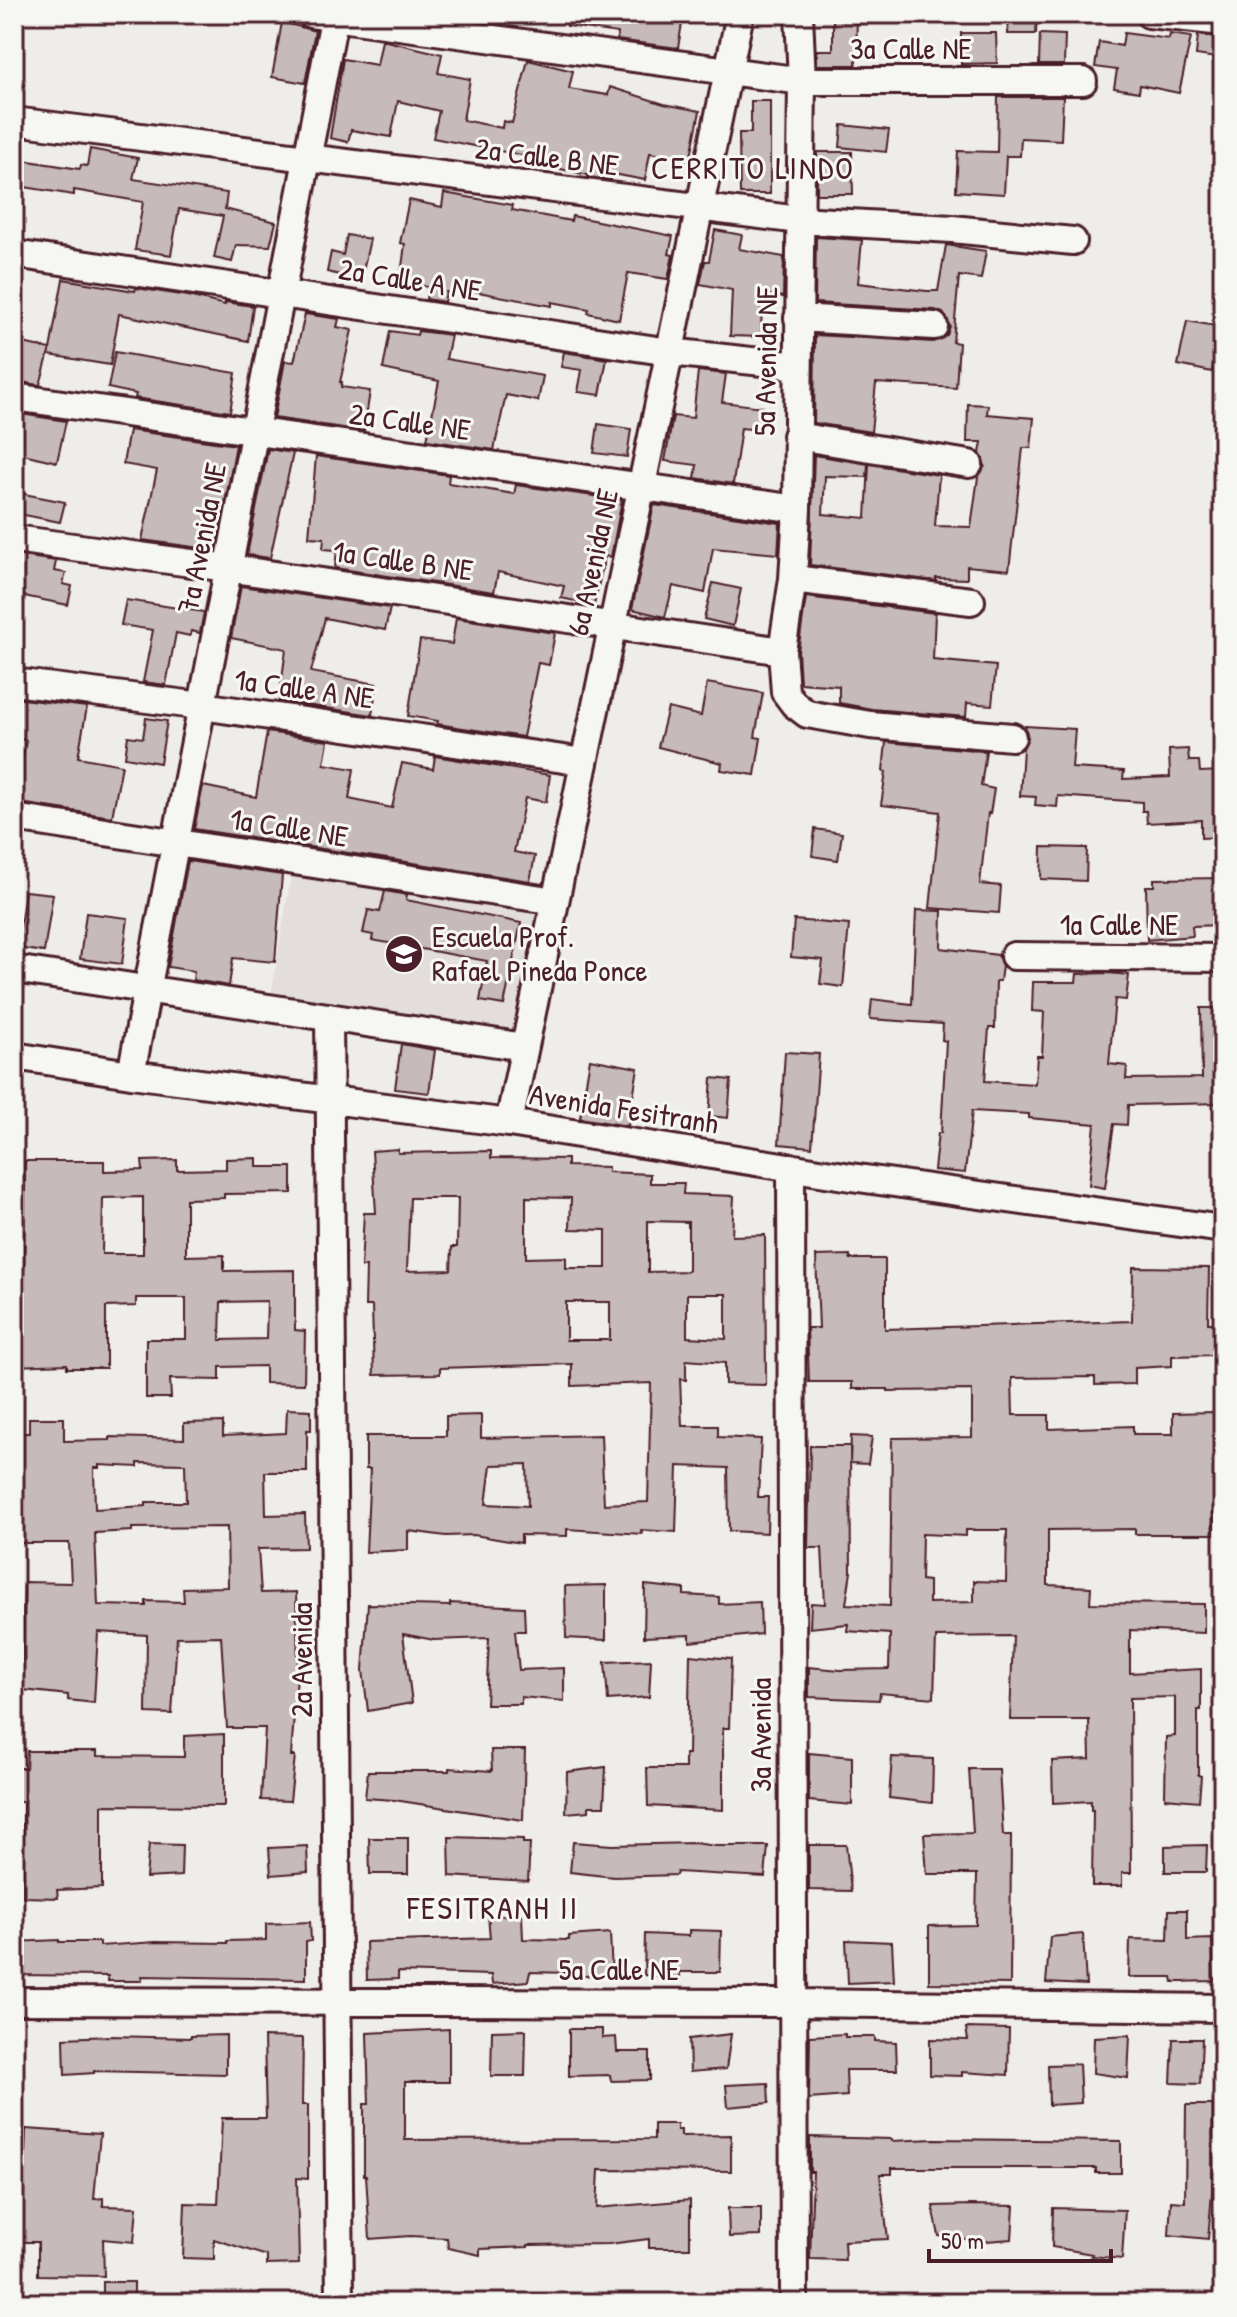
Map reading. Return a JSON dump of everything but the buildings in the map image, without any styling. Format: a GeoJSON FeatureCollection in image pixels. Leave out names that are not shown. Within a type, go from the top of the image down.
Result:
{"type":"FeatureCollection","features":[{"type":"Feature","properties":{"kind":"street","name":"6a Avenida NE"},"geometry":{"type":"LineString","coordinates":[[509,1123],[740,14]]}},
{"type":"Feature","properties":{"kind":"street","name":"5a Avenida NE"},"geometry":{"type":"LineString","coordinates":[[799,14],[802,81],[797,509],[793,579],[782,651],[785,692],[807,714],[870,725],[1012,737]]}},
{"type":"Feature","properties":{"kind":"street"},"geometry":{"type":"LineString","coordinates":[[1149,14],[1223,22]]}},
{"type":"Feature","properties":{"kind":"street","name":"3a Calle NE"},"geometry":{"type":"LineString","coordinates":[[327,15],[802,81],[1083,81]]}},
{"type":"Feature","properties":{"kind":"street","name":"7a Avenida NE"},"geometry":{"type":"LineString","coordinates":[[131,1074],[307,159],[327,15]]}},
{"type":"Feature","properties":{"kind":"street","name":"2a Calle B NE"},"geometry":{"type":"LineString","coordinates":[[14,121],[699,209],[799,220],[952,229],[1073,241]]}},
{"type":"Feature","properties":{"kind":"street","name":"2a Calle A NE"},"geometry":{"type":"LineString","coordinates":[[14,254],[670,352],[798,366]]}},
{"type":"Feature","properties":{"kind":"street"},"geometry":{"type":"LineString","coordinates":[[798,318],[934,326]]}},
{"type":"Feature","properties":{"kind":"street","name":"2a Calle NE"},"geometry":{"type":"LineString","coordinates":[[14,397],[797,509]]}},
{"type":"Feature","properties":{"kind":"street"},"geometry":{"type":"LineString","coordinates":[[796,436],[969,464]]}},
{"type":"Feature","properties":{"kind":"street","name":"1a Calle B NE"},"geometry":{"type":"LineString","coordinates":[[14,539],[782,651]]}},
{"type":"Feature","properties":{"kind":"street"},"geometry":{"type":"LineString","coordinates":[[793,579],[971,601]]}},
{"type":"Feature","properties":{"kind":"street","name":"1a Calle A NE"},"geometry":{"type":"LineString","coordinates":[[14,682],[584,762]]}},
{"type":"Feature","properties":{"kind":"street","name":"1a Calle NE"},"geometry":{"type":"LineString","coordinates":[[14,818],[555,901]]}},
{"type":"Feature","properties":{"kind":"street","name":"1a Calle NE"},"geometry":{"type":"LineString","coordinates":[[1014,956],[1223,958]]}},
{"type":"Feature","properties":{"kind":"street"},"geometry":{"type":"LineString","coordinates":[[14,969],[524,1047]]}},
{"type":"Feature","properties":{"kind":"street","name":"2a Avenida"},"geometry":{"type":"LineString","coordinates":[[329,1017],[340,2303]]}},
{"type":"Feature","properties":{"kind":"street","name":"Avenida Fesitranh"},"geometry":{"type":"LineString","coordinates":[[14,1056],[509,1123],[1223,1229]]}},
{"type":"Feature","properties":{"kind":"street","name":"3a Avenida"},"geometry":{"type":"LineString","coordinates":[[791,1167],[794,2303]]}},
{"type":"Feature","properties":{"kind":"street","name":"5a Calle NE"},"geometry":{"type":"LineString","coordinates":[[14,2001],[794,2003],[1223,2008]]}},
{"type":"Feature","properties":{"kind":"shaded area","name":"Escuela Prof. Rafael Pineda Ponce"},"geometry":{"type":"Polygon","coordinates":[[[291,875],[536,913],[517,1033],[271,995],[291,875]]]}},
{"type":"Feature","properties":{"kind":"place","name":"Escuela Prof. Rafael Pineda Ponce"},"geometry":{"type":"Point","coordinates":[404,954]}},
{"type":"Feature","properties":{"kind":"district","name":"CERRITO LINDO"},"geometry":{"type":"Point","coordinates":[753,168]}},
{"type":"Feature","properties":{"kind":"district","name":"FESITRANH II"},"geometry":{"type":"Point","coordinates":[493,1908]}}]}
